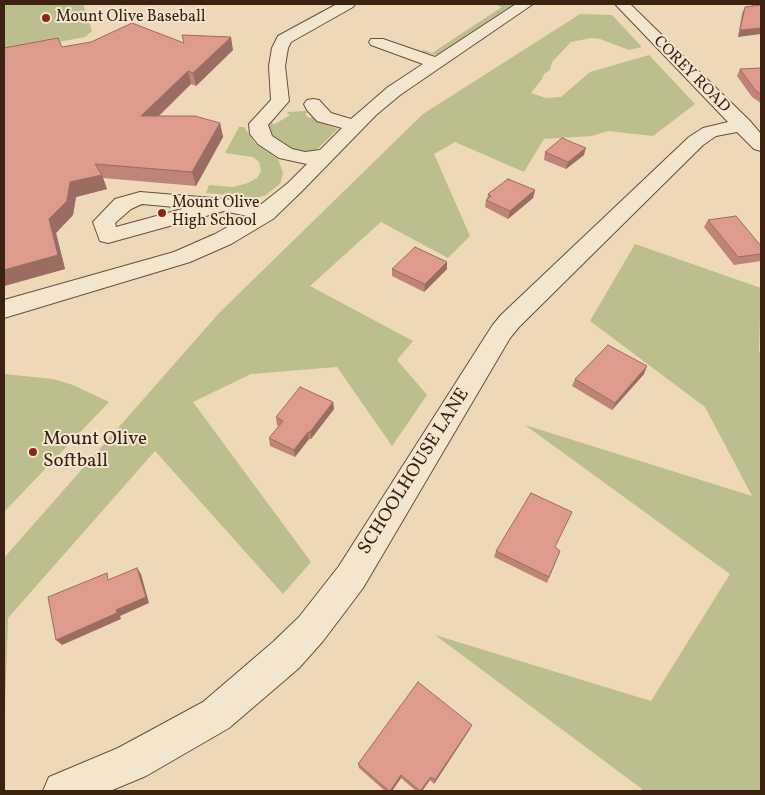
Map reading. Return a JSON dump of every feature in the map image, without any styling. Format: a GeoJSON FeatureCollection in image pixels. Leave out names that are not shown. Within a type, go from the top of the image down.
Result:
{"type":"FeatureCollection","features":[{"type":"Feature","properties":{"kind":"street"},"geometry":{"type":"LineString","coordinates":[[327,155],[305,158],[286,154],[265,140],[258,129],[258,124],[280,101],[277,66],[282,43],[289,35],[348,4]]}},
{"type":"Feature","properties":{"kind":"street"},"geometry":{"type":"LineString","coordinates":[[4,308],[182,257],[223,239],[266,214],[355,126],[394,91],[526,4]]}},
{"type":"Feature","properties":{"kind":"street","name":"COREY ROAD"},"geometry":{"type":"LineString","coordinates":[[622,4],[752,135]]}},
{"type":"Feature","properties":{"kind":"street"},"geometry":{"type":"LineString","coordinates":[[377,42],[436,63]]}},
{"type":"Feature","properties":{"kind":"street"},"geometry":{"type":"LineString","coordinates":[[313,104],[316,110],[324,117],[355,126]]}},
{"type":"Feature","properties":{"kind":"street","name":"SCHOOLHOUSE LANE"},"geometry":{"type":"LineString","coordinates":[[64,791],[132,762],[216,715],[286,655],[310,629],[351,577],[501,332],[515,316],[696,141],[710,132],[752,135]]}},
{"type":"Feature","properties":{"kind":"street"},"geometry":{"type":"LineString","coordinates":[[286,154],[295,187]]}},
{"type":"Feature","properties":{"kind":"street"},"geometry":{"type":"LineString","coordinates":[[223,205],[108,236],[104,222],[122,204],[145,198],[236,206],[266,214]]}},
{"type":"Feature","properties":{"kind":"green space","name":"Mount Olive Baseball"},"geometry":{"type":"Polygon","coordinates":[[[4,4],[83,4],[92,31],[85,37],[4,52],[4,4]]]}},
{"type":"Feature","properties":{"kind":"green space"},"geometry":{"type":"Polygon","coordinates":[[[494,4],[516,4],[438,55],[421,52],[423,50],[432,53],[502,7],[494,4]]]}},
{"type":"Feature","properties":{"kind":"green space"},"geometry":{"type":"Polygon","coordinates":[[[580,14],[612,15],[642,47],[629,50],[600,39],[591,38],[571,42],[552,62],[550,70],[544,74],[531,93],[546,98],[561,97],[590,72],[649,55],[695,104],[653,136],[608,131],[592,136],[544,139],[524,172],[455,142],[434,154],[470,236],[448,258],[381,222],[310,286],[413,341],[397,360],[427,395],[392,446],[337,367],[251,374],[193,402],[311,562],[283,594],[155,451],[8,618],[4,739],[4,558],[219,313],[423,114],[580,14]]]}},
{"type":"Feature","properties":{"kind":"green space"},"geometry":{"type":"Polygon","coordinates":[[[288,112],[308,112],[305,114],[309,118],[313,117],[322,123],[338,129],[313,153],[297,152],[285,146],[271,136],[267,129],[271,123],[275,124],[290,115],[288,112]]]}},
{"type":"Feature","properties":{"kind":"green space"},"geometry":{"type":"Polygon","coordinates":[[[239,127],[244,127],[255,143],[278,159],[283,173],[280,184],[266,195],[253,199],[241,199],[242,196],[206,193],[209,185],[233,187],[248,183],[257,178],[261,171],[259,162],[253,157],[225,153],[239,127]]]}},
{"type":"Feature","properties":{"kind":"green space"},"geometry":{"type":"Polygon","coordinates":[[[635,244],[761,288],[759,351],[761,352],[761,791],[642,791],[642,789],[435,635],[651,701],[730,574],[525,425],[752,496],[705,407],[590,321],[635,244]]]}},
{"type":"Feature","properties":{"kind":"green space","name":"Mount Olive Softball"},"geometry":{"type":"Polygon","coordinates":[[[4,374],[53,379],[73,385],[109,402],[4,512],[4,374]]]}},
{"type":"Feature","properties":{"kind":"building"},"geometry":{"type":"Polygon","coordinates":[[[761,5],[761,28],[740,30],[745,7],[761,5]]]}},
{"type":"Feature","properties":{"kind":"building","name":"Mount Olive High School"},"geometry":{"type":"Polygon","coordinates":[[[132,23],[184,43],[182,35],[231,37],[193,73],[188,71],[141,116],[195,116],[220,123],[192,172],[95,164],[102,175],[70,182],[67,201],[49,219],[58,255],[4,270],[4,48],[58,38],[62,47],[91,42],[132,23]]]}},
{"type":"Feature","properties":{"kind":"building"},"geometry":{"type":"Polygon","coordinates":[[[761,68],[761,94],[755,90],[740,69],[761,68]]]}},
{"type":"Feature","properties":{"kind":"building"},"geometry":{"type":"Polygon","coordinates":[[[562,138],[586,148],[568,162],[545,152],[562,138]]]}},
{"type":"Feature","properties":{"kind":"building"},"geometry":{"type":"Polygon","coordinates":[[[508,179],[535,190],[510,211],[486,200],[491,196],[488,194],[508,179]]]}},
{"type":"Feature","properties":{"kind":"building"},"geometry":{"type":"Polygon","coordinates":[[[736,216],[761,246],[761,254],[738,257],[708,220],[736,216]]]}},
{"type":"Feature","properties":{"kind":"building"},"geometry":{"type":"Polygon","coordinates":[[[415,247],[447,262],[425,284],[392,269],[415,247]]]}},
{"type":"Feature","properties":{"kind":"building"},"geometry":{"type":"Polygon","coordinates":[[[608,345],[647,366],[615,403],[575,379],[608,345]]]}},
{"type":"Feature","properties":{"kind":"building"},"geometry":{"type":"Polygon","coordinates":[[[300,387],[333,402],[294,450],[269,438],[283,421],[276,417],[300,387]]]}},
{"type":"Feature","properties":{"kind":"building"},"geometry":{"type":"Polygon","coordinates":[[[531,493],[572,512],[555,547],[560,551],[549,577],[496,551],[531,493]]]}},
{"type":"Feature","properties":{"kind":"building"},"geometry":{"type":"Polygon","coordinates":[[[137,568],[146,597],[116,610],[117,613],[56,640],[48,597],[107,573],[108,580],[137,568]]]}},
{"type":"Feature","properties":{"kind":"building"},"geometry":{"type":"Polygon","coordinates":[[[418,682],[472,725],[435,780],[431,777],[420,791],[401,775],[389,791],[358,764],[418,682]]]}},
{"type":"Feature","properties":{"kind":"place","name":"Mount Olive Baseball"},"geometry":{"type":"Point","coordinates":[46,18]}},
{"type":"Feature","properties":{"kind":"place","name":"Mount Olive High School"},"geometry":{"type":"Point","coordinates":[162,213]}},
{"type":"Feature","properties":{"kind":"place","name":"Mount Olive Softball"},"geometry":{"type":"Point","coordinates":[33,452]}}]}
